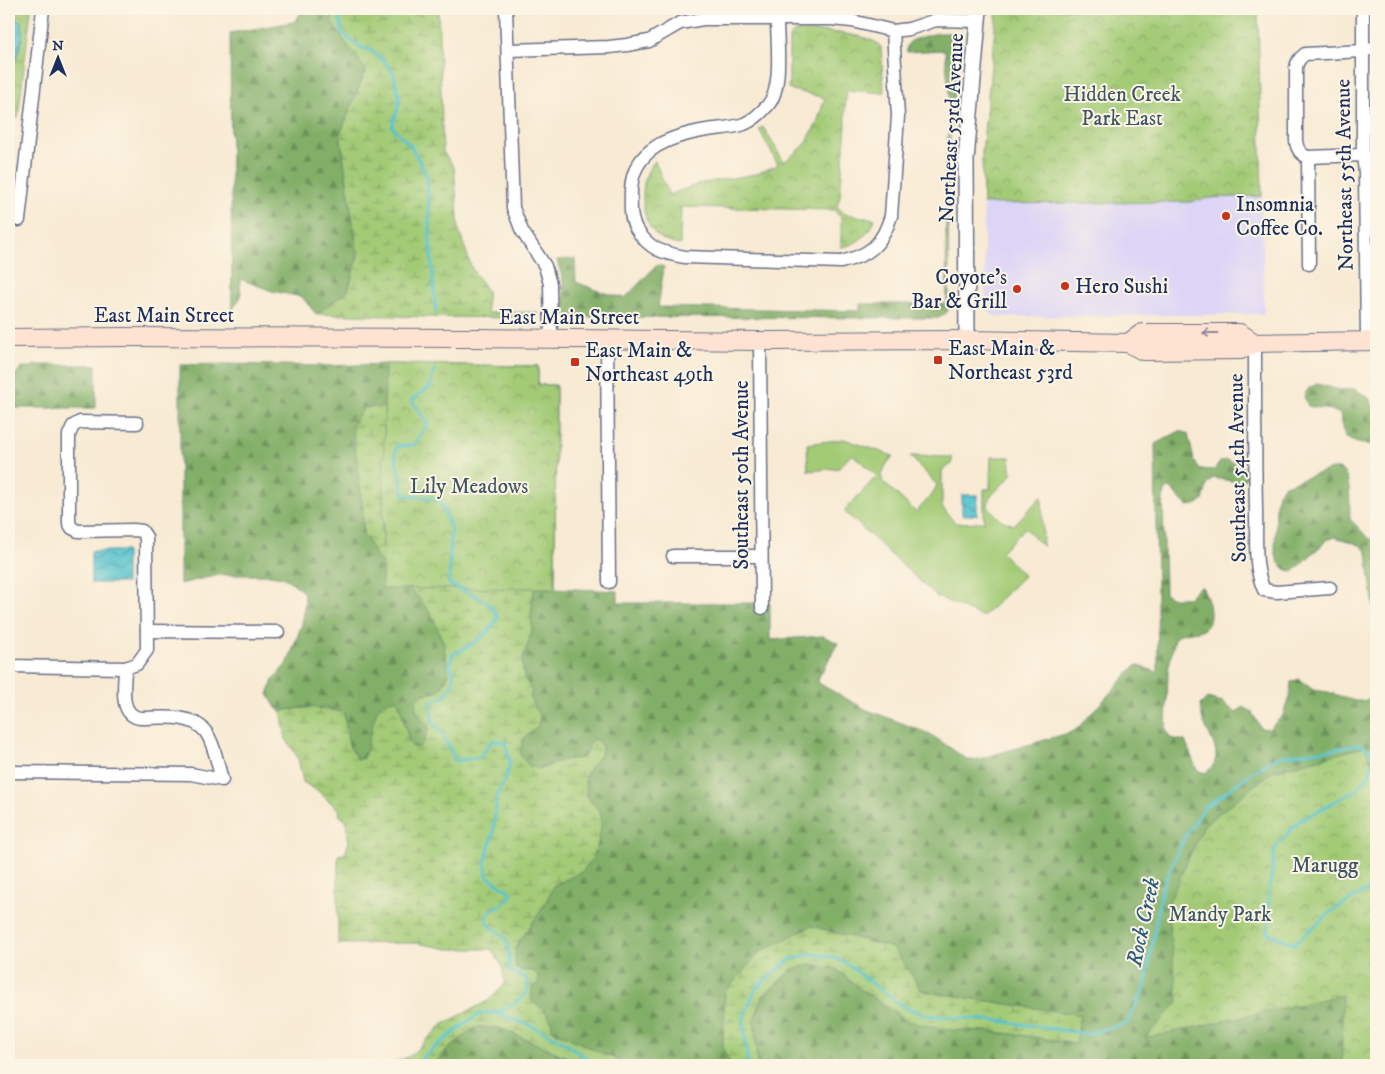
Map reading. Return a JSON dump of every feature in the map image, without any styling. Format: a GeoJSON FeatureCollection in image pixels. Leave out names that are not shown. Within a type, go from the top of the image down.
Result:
{"type":"FeatureCollection","features":[{"type":"Feature","properties":{"kind":"main road","name":"East Main Street"},"geometry":{"type":"LineString","coordinates":[[9,338],[967,340],[1128,343],[1142,333],[1240,333],[1255,343],[1371,340]]}},
{"type":"Feature","properties":{"kind":"street"},"geometry":{"type":"LineString","coordinates":[[19,220],[43,9]]}},
{"type":"Feature","properties":{"kind":"street"},"geometry":{"type":"LineString","coordinates":[[506,9],[513,208],[522,231],[545,266],[550,284],[551,339]]}},
{"type":"Feature","properties":{"kind":"street","name":"Northeast 55th Avenue"},"geometry":{"type":"LineString","coordinates":[[1362,9],[1363,156],[1371,264],[1371,340]]}},
{"type":"Feature","properties":{"kind":"street"},"geometry":{"type":"LineString","coordinates":[[508,50],[627,45],[649,41],[680,23],[703,19],[831,19],[852,21],[893,31],[908,29],[936,20],[979,15]]}},
{"type":"Feature","properties":{"kind":"street","name":"Northeast 53rd Avenue"},"geometry":{"type":"LineString","coordinates":[[967,340],[966,160],[979,15]]}},
{"type":"Feature","properties":{"kind":"street"},"geometry":{"type":"LineString","coordinates":[[777,20],[778,81],[770,103],[756,118],[744,124],[680,136],[653,148],[637,165],[632,180],[630,205],[633,224],[645,242],[665,254],[685,257],[841,262],[865,254],[876,245],[887,229],[891,216],[898,116],[893,31]]}},
{"type":"Feature","properties":{"kind":"street"},"geometry":{"type":"LineString","coordinates":[[1363,156],[1308,157],[1302,155],[1298,150],[1296,141],[1296,68],[1300,58],[1305,54],[1363,51],[1376,48]]}},
{"type":"Feature","properties":{"kind":"street"},"geometry":{"type":"LineString","coordinates":[[1308,157],[1309,264]]}},
{"type":"Feature","properties":{"kind":"street"},"geometry":{"type":"LineString","coordinates":[[607,339],[609,582]]}},
{"type":"Feature","properties":{"kind":"street","name":"Southeast 50th Avenue"},"geometry":{"type":"LineString","coordinates":[[760,341],[762,608]]}},
{"type":"Feature","properties":{"kind":"street","name":"Southeast 54th Avenue"},"geometry":{"type":"LineString","coordinates":[[1255,343],[1255,464],[1259,579],[1264,590],[1276,592],[1330,588]]}},
{"type":"Feature","properties":{"kind":"street"},"geometry":{"type":"LineString","coordinates":[[9,666],[124,668],[137,664],[147,650],[146,538],[142,531],[78,531],[72,528],[69,523],[69,435],[73,426],[80,422],[137,423]]}},
{"type":"Feature","properties":{"kind":"street"},"geometry":{"type":"LineString","coordinates":[[673,556],[761,556]]}},
{"type":"Feature","properties":{"kind":"street"},"geometry":{"type":"LineString","coordinates":[[147,631],[278,632]]}},
{"type":"Feature","properties":{"kind":"street"},"geometry":{"type":"LineString","coordinates":[[9,772],[191,774],[222,780],[211,743],[204,730],[194,723],[182,719],[136,718],[132,714],[126,707],[124,696],[124,668]]}},
{"type":"Feature","properties":{"kind":"shaded area"},"geometry":{"type":"Polygon","coordinates":[[[1262,196],[1264,314],[1002,317],[992,315],[986,308],[983,204],[1191,202],[1208,198],[1262,196]]]}},
{"type":"Feature","properties":{"kind":"green space"},"geometry":{"type":"Polygon","coordinates":[[[9,9],[31,9],[18,118],[9,118],[9,9]]]}},
{"type":"Feature","properties":{"kind":"green space"},"geometry":{"type":"Polygon","coordinates":[[[304,9],[337,9],[331,22],[366,70],[340,134],[358,255],[348,291],[316,314],[302,297],[272,291],[240,279],[241,297],[232,310],[230,33],[294,22],[304,9]]]}},
{"type":"Feature","properties":{"kind":"green space"},"geometry":{"type":"Polygon","coordinates":[[[337,9],[438,9],[443,152],[454,167],[459,230],[472,269],[487,291],[487,313],[538,312],[536,316],[531,318],[316,314],[348,291],[358,255],[340,134],[366,70],[331,22],[337,9]]]}},
{"type":"Feature","properties":{"kind":"green space","name":"Hidden Creek Park East"},"geometry":{"type":"Polygon","coordinates":[[[997,9],[1258,9],[1262,196],[1208,198],[1191,202],[983,204],[982,152],[997,9]]]}},
{"type":"Feature","properties":{"kind":"green space"},"geometry":{"type":"Polygon","coordinates":[[[813,31],[854,35],[875,42],[881,47],[884,93],[847,90],[840,196],[837,206],[845,214],[875,219],[869,230],[862,238],[852,244],[841,247],[841,218],[834,210],[681,207],[680,245],[671,243],[656,235],[651,229],[643,206],[645,178],[655,161],[669,195],[702,183],[756,174],[778,165],[759,129],[763,127],[784,162],[805,145],[817,123],[825,98],[788,89],[789,39],[794,32],[813,31]]]}},
{"type":"Feature","properties":{"kind":"green space"},"geometry":{"type":"Polygon","coordinates":[[[940,33],[955,33],[959,36],[948,166],[949,306],[948,311],[944,315],[938,318],[572,317],[565,313],[563,280],[557,260],[575,259],[576,282],[601,292],[625,298],[657,265],[664,267],[658,307],[860,311],[860,304],[944,304],[947,301],[945,178],[950,107],[945,50],[907,52],[910,42],[940,33]]]}},
{"type":"Feature","properties":{"kind":"green space","name":"Lily Meadows"},"geometry":{"type":"Polygon","coordinates":[[[385,364],[538,366],[538,385],[556,385],[555,588],[382,589],[385,364]]]}},
{"type":"Feature","properties":{"kind":"green space"},"geometry":{"type":"Polygon","coordinates":[[[34,365],[96,365],[96,408],[15,408],[15,375],[22,367],[34,367],[34,365]]]}},
{"type":"Feature","properties":{"kind":"green space","name":"Marugg"},"geometry":{"type":"Polygon","coordinates":[[[180,365],[538,366],[538,385],[556,385],[555,588],[618,591],[618,603],[770,603],[770,640],[823,636],[838,643],[819,677],[818,681],[820,684],[865,709],[930,734],[968,760],[975,760],[1069,733],[1077,729],[1136,665],[1158,672],[1155,444],[1180,431],[1188,434],[1194,460],[1199,469],[1214,470],[1220,462],[1227,460],[1243,466],[1248,474],[1246,479],[1238,482],[1213,478],[1207,485],[1203,501],[1195,505],[1187,506],[1170,488],[1166,489],[1163,499],[1165,594],[1173,598],[1188,598],[1198,588],[1202,587],[1208,600],[1210,614],[1209,622],[1202,630],[1185,633],[1175,638],[1168,671],[1166,729],[1170,738],[1185,741],[1197,770],[1205,773],[1212,767],[1216,753],[1201,714],[1200,705],[1207,698],[1223,702],[1236,713],[1243,707],[1251,711],[1261,728],[1269,729],[1283,715],[1290,694],[1291,682],[1299,679],[1313,690],[1328,692],[1355,701],[1371,698],[1376,690],[1376,1065],[758,1065],[754,1020],[763,996],[793,969],[811,964],[836,969],[860,989],[952,1030],[986,1031],[1075,1044],[1059,1012],[922,991],[893,948],[811,926],[723,1048],[730,1065],[623,1065],[619,1061],[552,1030],[548,1017],[532,1000],[533,971],[522,971],[516,968],[515,948],[544,906],[554,885],[582,872],[601,813],[587,796],[585,780],[587,772],[601,754],[586,754],[580,758],[563,760],[540,769],[529,766],[520,754],[523,739],[538,726],[540,718],[530,697],[532,691],[524,678],[522,661],[532,631],[531,614],[534,588],[384,406],[364,408],[363,533],[420,599],[433,617],[443,642],[449,674],[437,692],[419,695],[415,709],[429,727],[424,742],[419,747],[413,747],[409,741],[398,700],[363,759],[358,759],[349,746],[344,713],[327,708],[306,707],[281,711],[276,708],[268,694],[273,680],[288,662],[302,624],[305,600],[303,592],[293,583],[282,577],[270,575],[218,575],[180,584],[180,365]]]}},
{"type":"Feature","properties":{"kind":"green space"},"geometry":{"type":"Polygon","coordinates":[[[1317,384],[1340,390],[1355,389],[1369,398],[1374,407],[1373,411],[1376,414],[1376,444],[1364,444],[1348,439],[1345,437],[1340,414],[1332,410],[1308,406],[1304,396],[1309,388],[1317,384]]]}},
{"type":"Feature","properties":{"kind":"green space"},"geometry":{"type":"Polygon","coordinates":[[[400,401],[534,538],[532,631],[522,661],[524,678],[532,691],[530,697],[540,717],[538,726],[523,739],[520,754],[529,766],[540,769],[563,760],[580,758],[586,754],[591,740],[597,740],[602,746],[601,754],[587,772],[585,780],[587,796],[601,813],[601,829],[595,855],[582,872],[554,885],[544,906],[515,948],[516,968],[522,971],[533,971],[538,975],[538,984],[533,986],[532,1000],[548,1016],[552,1030],[619,1061],[623,1065],[581,1065],[576,1061],[500,1028],[478,1027],[472,1029],[443,1054],[434,1065],[388,1065],[410,1056],[443,1024],[488,1001],[505,984],[502,966],[491,949],[449,949],[416,943],[338,944],[338,855],[345,854],[349,842],[346,821],[339,815],[340,811],[318,791],[303,782],[298,758],[286,739],[281,711],[313,708],[344,713],[349,746],[357,759],[363,759],[380,706],[384,703],[398,700],[409,741],[413,747],[419,747],[424,742],[429,727],[417,712],[416,700],[419,695],[436,692],[441,688],[449,674],[443,642],[433,617],[420,599],[382,565],[363,533],[363,509],[352,425],[364,408],[384,406],[400,401]]]}},
{"type":"Feature","properties":{"kind":"green space"},"geometry":{"type":"Polygon","coordinates":[[[844,439],[893,456],[885,467],[882,481],[916,512],[932,495],[937,485],[910,456],[952,457],[952,464],[942,470],[942,507],[955,523],[984,522],[984,489],[990,489],[991,457],[1010,457],[1012,475],[989,498],[988,507],[1001,520],[1014,525],[1042,496],[1043,547],[1025,528],[1001,552],[1024,576],[983,617],[936,596],[844,511],[877,476],[852,454],[839,468],[808,471],[807,444],[844,439]]]}},
{"type":"Feature","properties":{"kind":"green space"},"geometry":{"type":"Polygon","coordinates":[[[1331,469],[1339,469],[1346,477],[1349,491],[1350,519],[1369,539],[1376,540],[1376,663],[1372,645],[1374,610],[1367,552],[1360,545],[1335,537],[1327,540],[1293,572],[1285,569],[1278,562],[1275,551],[1278,493],[1285,485],[1331,469]]]}},
{"type":"Feature","properties":{"kind":"green space","name":"Mandy Park"},"geometry":{"type":"Polygon","coordinates":[[[1364,747],[1376,770],[1376,1065],[1342,1065],[1342,995],[1145,1038],[1178,1002],[1167,906],[1204,825],[1273,771],[1364,747]]]}},
{"type":"Feature","properties":{"kind":"green space"},"geometry":{"type":"Polygon","coordinates":[[[811,926],[893,948],[922,991],[1080,1015],[1076,1044],[986,1031],[952,1030],[907,1021],[860,989],[836,969],[811,964],[793,969],[763,996],[754,1020],[758,1065],[730,1065],[723,1048],[725,992],[760,952],[811,926]]]}},
{"type":"Feature","properties":{"kind":"green space"},"geometry":{"type":"Polygon","coordinates":[[[478,1027],[500,1028],[576,1061],[581,1065],[434,1065],[443,1054],[472,1029],[478,1027]]]}},
{"type":"Feature","properties":{"kind":"water"},"geometry":{"type":"Polygon","coordinates":[[[9,18],[22,22],[22,37],[18,52],[15,61],[11,63],[9,61],[9,18]]]}},
{"type":"Feature","properties":{"kind":"water"},"geometry":{"type":"Polygon","coordinates":[[[962,495],[977,495],[977,515],[962,515],[962,495]]]}},
{"type":"Feature","properties":{"kind":"water"},"geometry":{"type":"Polygon","coordinates":[[[91,551],[126,551],[126,583],[91,583],[91,551]]]}},
{"type":"Feature","properties":{"kind":"waterway"},"geometry":{"type":"LineString","coordinates":[[343,9],[339,15],[342,33],[358,46],[370,50],[381,58],[393,72],[400,101],[392,127],[411,146],[427,176],[436,313]]}},
{"type":"Feature","properties":{"kind":"waterway"},"geometry":{"type":"LineString","coordinates":[[434,370],[430,387],[411,400],[428,423],[414,445],[397,446],[395,455],[404,495],[439,499],[451,529],[449,584],[489,604],[498,617],[490,629],[479,639],[453,654],[450,665],[453,670],[453,681],[446,694],[434,700],[430,706],[434,723],[443,735],[456,761],[480,757],[492,741],[505,742],[510,762],[507,775],[497,796],[493,834],[485,862],[487,876],[512,893],[506,902],[489,913],[487,920],[507,942],[509,970],[527,979],[528,988],[519,1000],[495,1013]]}},
{"type":"Feature","properties":{"kind":"waterway","name":"Rock Creek"},"geometry":{"type":"LineString","coordinates":[[748,1065],[743,1019],[756,988],[791,959],[812,954],[833,957],[847,964],[902,1006],[925,1015],[1001,1021],[1088,1034],[1127,1023],[1145,987],[1162,888],[1183,840],[1204,808],[1254,771],[1280,756],[1361,744],[1375,756],[1369,776],[1356,790],[1298,822],[1275,848],[1269,892],[1268,933],[1294,944],[1332,911],[1376,885]]}},
{"type":"Feature","properties":{"kind":"waterway","name":"Rock Creek"},"geometry":{"type":"LineString","coordinates":[[417,1065],[424,1056],[481,1013],[495,1013],[530,1025],[562,1041],[596,1065]]}},
{"type":"Feature","properties":{"kind":"place","name":"Insomnia Coffee Co."},"geometry":{"type":"Point","coordinates":[1226,216]}},
{"type":"Feature","properties":{"kind":"place","name":"Hero Sushi"},"geometry":{"type":"Point","coordinates":[1065,286]}},
{"type":"Feature","properties":{"kind":"place","name":"Coyote's Bar & Grill"},"geometry":{"type":"Point","coordinates":[1017,289]}},
{"type":"Feature","properties":{"kind":"place","name":"East Main & Northeast 53rd"},"geometry":{"type":"Point","coordinates":[938,360]}},
{"type":"Feature","properties":{"kind":"place","name":"East Main & Northeast 49th"},"geometry":{"type":"Point","coordinates":[575,362]}}]}
